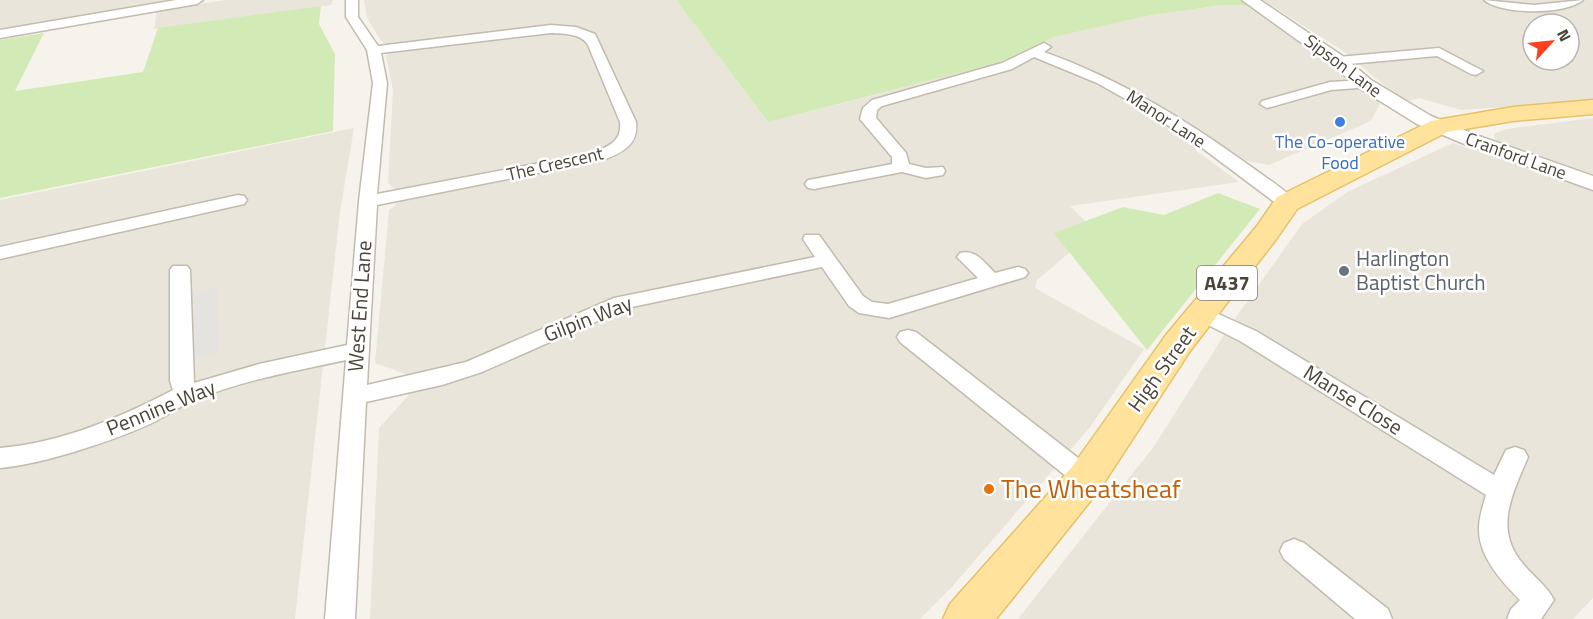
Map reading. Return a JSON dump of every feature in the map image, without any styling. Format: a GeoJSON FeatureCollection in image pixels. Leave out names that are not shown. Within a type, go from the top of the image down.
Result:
{"type":"FeatureCollection","features":[{"type":"Feature","properties":{"kind":"main road","name":"High Street"},"geometry":{"type":"LineString","coordinates":[[967,619],[1086,478],[1179,343],[1287,202],[1440,126],[1513,114],[1593,107]]}},
{"type":"Feature","properties":{"kind":"street"},"geometry":{"type":"LineString","coordinates":[[0,34],[197,0]]}},
{"type":"Feature","properties":{"kind":"street","name":"West End Lane"},"geometry":{"type":"LineString","coordinates":[[340,619],[368,201],[380,83],[374,50],[352,17],[352,0]]}},
{"type":"Feature","properties":{"kind":"street","name":"Sipson Lane"},"geometry":{"type":"LineString","coordinates":[[1250,0],[1338,61],[1365,84],[1393,103],[1440,126]]}},
{"type":"Feature","properties":{"kind":"street"},"geometry":{"type":"LineString","coordinates":[[1490,0],[1520,8],[1541,9],[1577,0]]}},
{"type":"Feature","properties":{"kind":"street","name":"The Crescent"},"geometry":{"type":"LineString","coordinates":[[368,201],[582,162],[620,147],[629,131],[628,122],[595,45],[585,34],[551,29],[374,50]]}},
{"type":"Feature","properties":{"kind":"street","name":"Manor Lane"},"geometry":{"type":"LineString","coordinates":[[901,167],[900,156],[868,118],[870,108],[877,103],[1007,66],[1039,50],[1151,107],[1255,177],[1287,202]]}},
{"type":"Feature","properties":{"kind":"street"},"geometry":{"type":"LineString","coordinates":[[1338,61],[1439,52],[1476,71]]}},
{"type":"Feature","properties":{"kind":"street"},"geometry":{"type":"LineString","coordinates":[[1267,104],[1330,86],[1365,84]]}},
{"type":"Feature","properties":{"kind":"street","name":"Cranford Lane"},"geometry":{"type":"LineString","coordinates":[[1440,126],[1469,139],[1593,183]]}},
{"type":"Feature","properties":{"kind":"street"},"geometry":{"type":"LineString","coordinates":[[814,184],[891,171],[901,167],[926,172],[937,171]]}},
{"type":"Feature","properties":{"kind":"street"},"geometry":{"type":"LineString","coordinates":[[0,254],[238,200]]}},
{"type":"Feature","properties":{"kind":"street"},"geometry":{"type":"LineString","coordinates":[[812,239],[856,301],[876,311],[904,308],[1018,273]]}},
{"type":"Feature","properties":{"kind":"street"},"geometry":{"type":"LineString","coordinates":[[968,257],[992,281]]}},
{"type":"Feature","properties":{"kind":"street","name":"Gilpin Way"},"geometry":{"type":"LineString","coordinates":[[354,396],[442,377],[474,367],[621,303],[827,260]]}},
{"type":"Feature","properties":{"kind":"street"},"geometry":{"type":"LineString","coordinates":[[180,270],[182,381],[186,394]]}},
{"type":"Feature","properties":{"kind":"street","name":"Manse Close"},"geometry":{"type":"LineString","coordinates":[[1203,314],[1248,336],[1500,491]]}},
{"type":"Feature","properties":{"kind":"street"},"geometry":{"type":"LineString","coordinates":[[908,337],[1086,478]]}},
{"type":"Feature","properties":{"kind":"street","name":"Pennine Way"},"geometry":{"type":"LineString","coordinates":[[0,458],[22,456],[81,439],[141,418],[186,394],[259,372],[357,350]]}},
{"type":"Feature","properties":{"kind":"street"},"geometry":{"type":"LineString","coordinates":[[1515,457],[1500,491],[1493,533],[1501,554],[1518,578],[1539,600],[1522,619]]}},
{"type":"Feature","properties":{"kind":"street"},"geometry":{"type":"LineString","coordinates":[[1294,551],[1377,619]]}},
{"type":"Feature","properties":{"kind":"shaded area"},"geometry":{"type":"Polygon","coordinates":[[[0,0],[179,0],[0,29],[0,0]]]}},
{"type":"Feature","properties":{"kind":"shaded area"},"geometry":{"type":"Polygon","coordinates":[[[225,0],[333,0],[331,5],[154,29],[157,11],[225,0]]]}},
{"type":"Feature","properties":{"kind":"shaded area"},"geometry":{"type":"Polygon","coordinates":[[[364,0],[676,0],[768,122],[928,81],[1054,37],[1147,16],[1222,5],[1252,5],[1255,10],[1291,33],[1381,102],[1371,121],[1269,165],[1247,161],[1221,144],[1195,150],[1239,182],[1070,206],[1095,231],[1037,280],[1035,288],[1144,349],[1090,427],[951,588],[920,619],[370,619],[379,428],[408,396],[406,374],[375,363],[389,210],[396,205],[394,188],[388,183],[393,91],[386,56],[391,52],[381,41],[367,18],[364,0]]]}},
{"type":"Feature","properties":{"kind":"shaded area"},"geometry":{"type":"Polygon","coordinates":[[[1263,0],[1593,0],[1593,101],[1461,110],[1419,98],[1410,101],[1395,94],[1343,51],[1263,0]]]}},
{"type":"Feature","properties":{"kind":"shaded area"},"geometry":{"type":"Polygon","coordinates":[[[1593,118],[1593,175],[1495,141],[1494,134],[1506,129],[1593,118]]]}},
{"type":"Feature","properties":{"kind":"shaded area"},"geometry":{"type":"Polygon","coordinates":[[[354,128],[340,212],[295,619],[0,619],[0,200],[354,128]]]}},
{"type":"Feature","properties":{"kind":"shaded area"},"geometry":{"type":"Polygon","coordinates":[[[1453,143],[1593,191],[1593,598],[1573,619],[1018,619],[1155,445],[1229,327],[1302,224],[1349,191],[1453,143]]]}},
{"type":"Feature","properties":{"kind":"shaded area"},"geometry":{"type":"Polygon","coordinates":[[[217,287],[219,352],[191,360],[191,294],[217,287]]]}},
{"type":"Feature","properties":{"kind":"green space"},"geometry":{"type":"Polygon","coordinates":[[[676,0],[1244,0],[1252,5],[1222,5],[1147,16],[1054,37],[997,63],[768,122],[676,0]]]}},
{"type":"Feature","properties":{"kind":"green space"},"geometry":{"type":"Polygon","coordinates":[[[321,6],[319,24],[335,54],[333,131],[0,198],[0,40],[44,33],[15,91],[143,72],[158,28],[321,6]]]}},
{"type":"Feature","properties":{"kind":"green space"},"geometry":{"type":"Polygon","coordinates":[[[1218,193],[1260,209],[1147,350],[1054,233],[1123,207],[1164,215],[1218,193]]]}},
{"type":"Feature","properties":{"kind":"place","name":"The Co-operative Food"},"geometry":{"type":"Point","coordinates":[1340,122]}},
{"type":"Feature","properties":{"kind":"place","name":"Harlington Baptist Church"},"geometry":{"type":"Point","coordinates":[1344,271]}},
{"type":"Feature","properties":{"kind":"place","name":"The Wheatsheaf"},"geometry":{"type":"Point","coordinates":[989,489]}}]}
